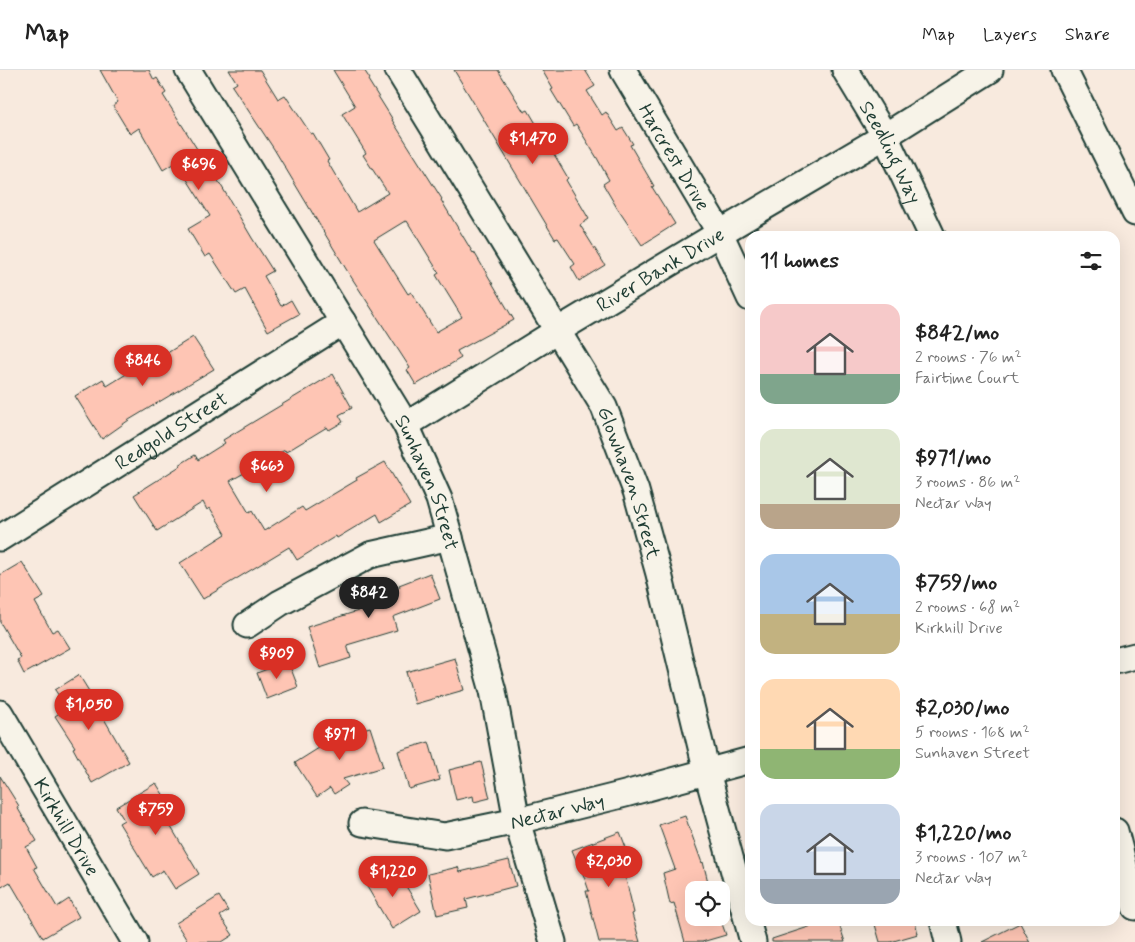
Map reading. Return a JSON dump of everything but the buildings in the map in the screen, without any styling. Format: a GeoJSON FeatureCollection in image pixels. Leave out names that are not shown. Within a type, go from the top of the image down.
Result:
{"type":"FeatureCollection","features":[{"type":"Feature","properties":{"kind":"street","name":"Sunhaven Street"},"geometry":{"type":"LineString","coordinates":[[188,70],[406,425],[440,500],[494,691],[518,821],[553,942]]}},
{"type":"Feature","properties":{"kind":"street","name":"Glowhaven Street"},"geometry":{"type":"LineString","coordinates":[[398,70],[604,408],[636,491],[659,574],[707,772],[745,909]]}},
{"type":"Feature","properties":{"kind":"street","name":"Harcrest Drive"},"geometry":{"type":"LineString","coordinates":[[623,70],[720,233],[745,287]]}},
{"type":"Feature","properties":{"kind":"street","name":"Seedling Way"},"geometry":{"type":"LineString","coordinates":[[845,70],[885,136],[930,231]]}},
{"type":"Feature","properties":{"kind":"street","name":"River Bank Drive"},"geometry":{"type":"LineString","coordinates":[[406,425],[557,331],[885,136],[990,70]]}},
{"type":"Feature","properties":{"kind":"street"},"geometry":{"type":"LineString","coordinates":[[1064,70],[1135,213]]}},
{"type":"Feature","properties":{"kind":"street","name":"Redgold Street"},"geometry":{"type":"LineString","coordinates":[[0,538],[343,322]]}},
{"type":"Feature","properties":{"kind":"street"},"geometry":{"type":"LineString","coordinates":[[247,625],[280,602],[370,555],[450,537]]}},
{"type":"Feature","properties":{"kind":"street"},"geometry":{"type":"LineString","coordinates":[[1120,660],[1135,656]]}},
{"type":"Feature","properties":{"kind":"street","name":"Kirkhill Drive"},"geometry":{"type":"LineString","coordinates":[[0,713],[135,942]]}},
{"type":"Feature","properties":{"kind":"street","name":"Nectar Way"},"geometry":{"type":"LineString","coordinates":[[362,823],[445,836],[518,821],[745,761]]}},
{"type":"Feature","properties":{"kind":"street"},"geometry":{"type":"LineString","coordinates":[[1120,849],[1135,907]]}},
{"type":"Feature","properties":{"kind":"street","name":"Glowhaven Street"},"geometry":{"type":"LineString","coordinates":[[750,926],[754,942]]}},
{"type":"Feature","properties":{"kind":"street"},"geometry":{"type":"LineString","coordinates":[[944,926],[948,942]]}}]}
